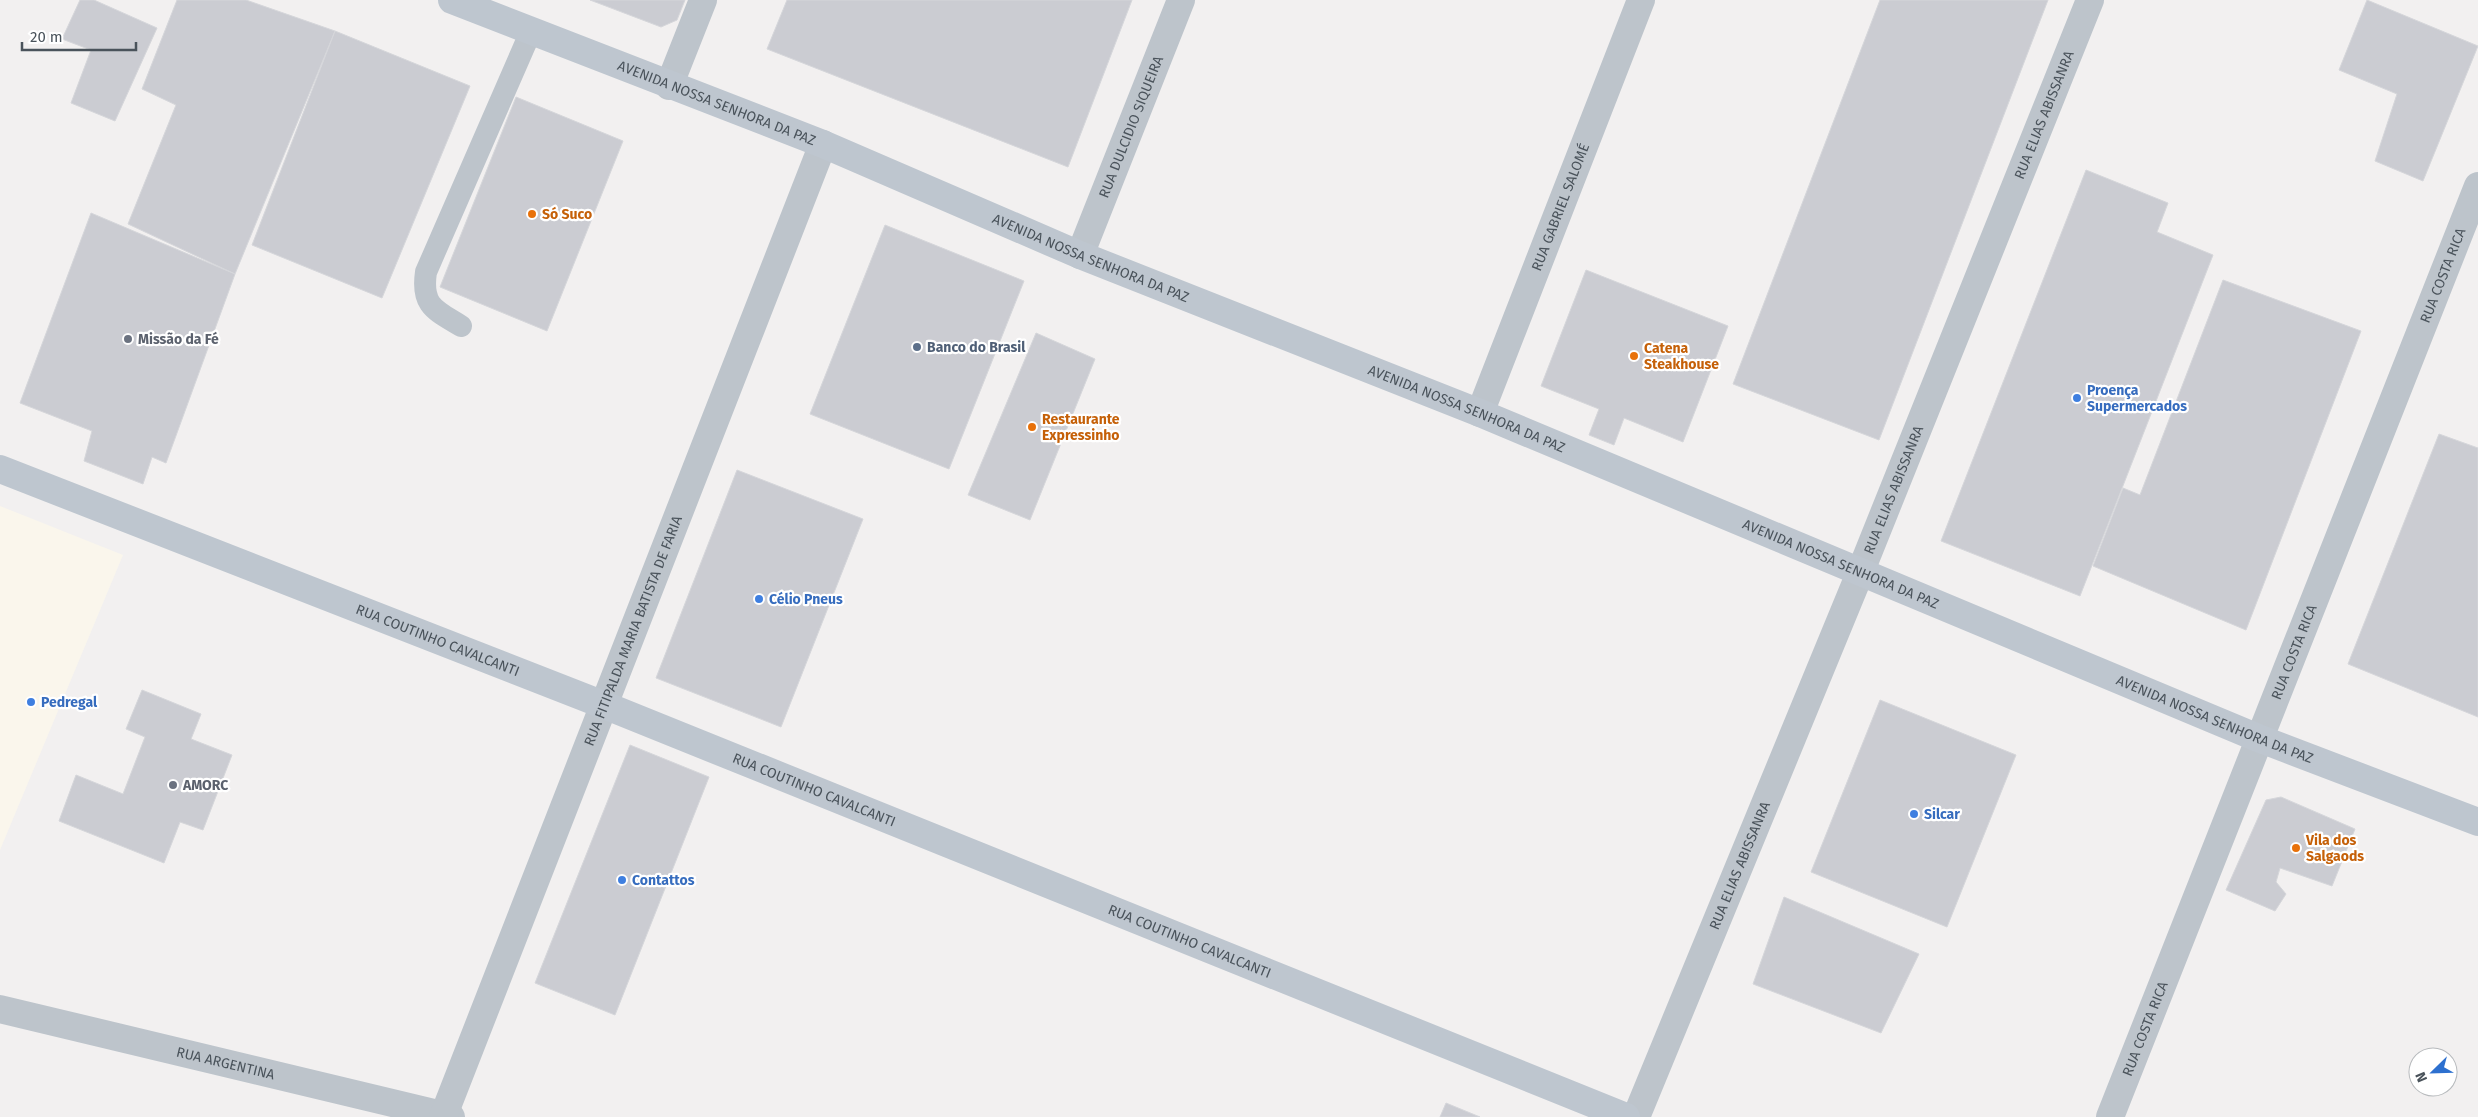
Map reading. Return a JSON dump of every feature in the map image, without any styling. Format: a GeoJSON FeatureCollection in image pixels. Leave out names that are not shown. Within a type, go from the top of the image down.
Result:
{"type":"FeatureCollection","features":[{"type":"Feature","properties":{"kind":"main road","name":"AVENIDA NOSSA SENHORA DA PAZ"},"geometry":{"type":"LineString","coordinates":[[452,0],[669,86],[823,144],[1080,255],[1480,414],[2258,738],[2478,822]]}},
{"type":"Feature","properties":{"kind":"main road","name":"RUA COUTINHO CAVALCANTI"},"geometry":{"type":"LineString","coordinates":[[0,469],[604,705],[1626,1117]]}},
{"type":"Feature","properties":{"kind":"street"},"geometry":{"type":"LineString","coordinates":[[669,86],[703,0]]}},
{"type":"Feature","properties":{"kind":"street","name":"RUA DULCIDIO SIQUEIRA"},"geometry":{"type":"LineString","coordinates":[[1080,255],[1181,0]]}},
{"type":"Feature","properties":{"kind":"street","name":"RUA GABRIEL SALOMÉ"},"geometry":{"type":"LineString","coordinates":[[1480,414],[1640,0]]}},
{"type":"Feature","properties":{"kind":"street","name":"RUA ELIAS ABISSANRA"},"geometry":{"type":"LineString","coordinates":[[1636,1117],[1860,573],[2090,0]]}},
{"type":"Feature","properties":{"kind":"street","name":"RUA FITIPALDA MARIA BATISTA DE FARIA"},"geometry":{"type":"LineString","coordinates":[[446,1116],[823,144]]}},
{"type":"Feature","properties":{"kind":"street","name":"RUA COSTA RICA"},"geometry":{"type":"LineString","coordinates":[[2110,1117],[2258,738],[2478,186]]}},
{"type":"Feature","properties":{"kind":"street","name":"RUA ARGENTINA"},"geometry":{"type":"LineString","coordinates":[[0,1009],[446,1116]]}},
{"type":"Feature","properties":{"kind":"lane"},"geometry":{"type":"LineString","coordinates":[[461,326],[432,308],[423,290],[426,272],[531,31]]}},
{"type":"Feature","properties":{"kind":"shaded area","name":"Pedregal"},"geometry":{"type":"Polygon","coordinates":[[[0,506],[123,555],[0,850],[0,506]]]}},
{"type":"Feature","properties":{"kind":"building"},"geometry":{"type":"Polygon","coordinates":[[[80,0],[94,0],[157,28],[115,121],[71,103],[91,50],[62,39],[80,0]]]}},
{"type":"Feature","properties":{"kind":"building"},"geometry":{"type":"Polygon","coordinates":[[[177,0],[246,0],[335,31],[235,274],[128,224],[176,105],[142,89],[177,0]]]}},
{"type":"Feature","properties":{"kind":"building"},"geometry":{"type":"Polygon","coordinates":[[[590,0],[685,0],[677,20],[661,27],[590,0]]]}},
{"type":"Feature","properties":{"kind":"building"},"geometry":{"type":"Polygon","coordinates":[[[787,0],[1132,0],[1068,167],[767,49],[787,0]]]}},
{"type":"Feature","properties":{"kind":"building"},"geometry":{"type":"Polygon","coordinates":[[[1880,0],[2048,0],[1879,440],[1733,384],[1880,0]]]}},
{"type":"Feature","properties":{"kind":"building"},"geometry":{"type":"Polygon","coordinates":[[[2367,0],[2478,46],[2423,181],[2375,161],[2397,94],[2339,70],[2367,0]]]}},
{"type":"Feature","properties":{"kind":"building"},"geometry":{"type":"Polygon","coordinates":[[[335,31],[470,86],[382,298],[252,245],[335,31]]]}},
{"type":"Feature","properties":{"kind":"building","name":"Só Suco"},"geometry":{"type":"Polygon","coordinates":[[[516,97],[623,141],[547,331],[440,287],[516,97]]]}},
{"type":"Feature","properties":{"kind":"building","name":"Proença Supermercados"},"geometry":{"type":"Polygon","coordinates":[[[2086,170],[2168,203],[2157,232],[2213,255],[2080,596],[1941,541],[2086,170]]]}},
{"type":"Feature","properties":{"kind":"building","name":"Missão da Fé"},"geometry":{"type":"Polygon","coordinates":[[[91,213],[235,274],[166,463],[152,457],[143,484],[84,461],[92,431],[20,403],[91,213]]]}},
{"type":"Feature","properties":{"kind":"building","name":"Banco do Brasil"},"geometry":{"type":"Polygon","coordinates":[[[885,225],[1024,281],[949,469],[810,414],[885,225]]]}},
{"type":"Feature","properties":{"kind":"building","name":"Catena Steakhouse"},"geometry":{"type":"Polygon","coordinates":[[[1586,270],[1728,326],[1683,442],[1624,418],[1614,445],[1589,435],[1599,409],[1541,386],[1586,270]]]}},
{"type":"Feature","properties":{"kind":"building"},"geometry":{"type":"Polygon","coordinates":[[[2223,280],[2361,331],[2246,630],[2093,566],[2123,488],[2140,495],[2223,280]]]}},
{"type":"Feature","properties":{"kind":"building","name":"Restaurante Expressinho"},"geometry":{"type":"Polygon","coordinates":[[[1036,333],[1095,359],[1030,520],[968,495],[1036,333]]]}},
{"type":"Feature","properties":{"kind":"building"},"geometry":{"type":"Polygon","coordinates":[[[2439,434],[2478,448],[2478,717],[2348,664],[2439,434]]]}},
{"type":"Feature","properties":{"kind":"building","name":"Célio Pneus"},"geometry":{"type":"Polygon","coordinates":[[[737,470],[863,519],[781,727],[656,678],[737,470]]]}},
{"type":"Feature","properties":{"kind":"building","name":"AMORC"},"geometry":{"type":"Polygon","coordinates":[[[142,690],[201,714],[191,739],[232,755],[203,830],[180,822],[164,863],[59,821],[76,775],[123,794],[145,737],[126,729],[142,690]]]}},
{"type":"Feature","properties":{"kind":"building","name":"Silcar"},"geometry":{"type":"Polygon","coordinates":[[[1880,700],[2016,755],[1947,927],[1811,872],[1880,700]]]}},
{"type":"Feature","properties":{"kind":"building","name":"Contattos"},"geometry":{"type":"Polygon","coordinates":[[[630,745],[709,777],[615,1015],[535,983],[630,745]]]}},
{"type":"Feature","properties":{"kind":"building","name":"Vila dos Salgaods"},"geometry":{"type":"Polygon","coordinates":[[[2281,797],[2355,829],[2332,886],[2280,868],[2276,882],[2286,894],[2275,911],[2226,890],[2266,800],[2281,797]]]}},
{"type":"Feature","properties":{"kind":"building"},"geometry":{"type":"Polygon","coordinates":[[[1784,897],[1919,954],[1881,1033],[1753,984],[1784,897]]]}},
{"type":"Feature","properties":{"kind":"building"},"geometry":{"type":"Polygon","coordinates":[[[1446,1103],[1480,1117],[1440,1117],[1446,1103]]]}},
{"type":"Feature","properties":{"kind":"place","name":"Só Suco"},"geometry":{"type":"Point","coordinates":[532,214]}},
{"type":"Feature","properties":{"kind":"place","name":"Missão da Fé"},"geometry":{"type":"Point","coordinates":[128,339]}},
{"type":"Feature","properties":{"kind":"place","name":"Banco do Brasil"},"geometry":{"type":"Point","coordinates":[917,347]}},
{"type":"Feature","properties":{"kind":"place","name":"Catena Steakhouse"},"geometry":{"type":"Point","coordinates":[1634,356]}},
{"type":"Feature","properties":{"kind":"place","name":"Proença Supermercados"},"geometry":{"type":"Point","coordinates":[2077,398]}},
{"type":"Feature","properties":{"kind":"place","name":"Restaurante Expressinho"},"geometry":{"type":"Point","coordinates":[1032,427]}},
{"type":"Feature","properties":{"kind":"place","name":"Célio Pneus"},"geometry":{"type":"Point","coordinates":[759,599]}},
{"type":"Feature","properties":{"kind":"place","name":"Pedregal"},"geometry":{"type":"Point","coordinates":[31,702]}},
{"type":"Feature","properties":{"kind":"place","name":"AMORC"},"geometry":{"type":"Point","coordinates":[173,785]}},
{"type":"Feature","properties":{"kind":"place","name":"Silcar"},"geometry":{"type":"Point","coordinates":[1914,814]}},
{"type":"Feature","properties":{"kind":"place","name":"Vila dos Salgaods"},"geometry":{"type":"Point","coordinates":[2296,848]}},
{"type":"Feature","properties":{"kind":"place","name":"Contattos"},"geometry":{"type":"Point","coordinates":[622,880]}}]}
